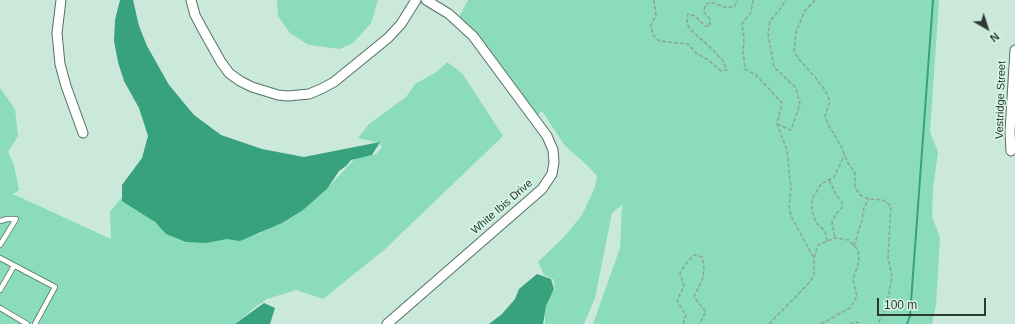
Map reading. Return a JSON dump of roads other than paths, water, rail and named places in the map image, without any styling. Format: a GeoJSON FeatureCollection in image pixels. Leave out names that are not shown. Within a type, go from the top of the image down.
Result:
{"type":"FeatureCollection","features":[{"type":"Feature","properties":{"kind":"street"},"geometry":{"type":"LineString","coordinates":[[61,0],[57,25],[58,55],[64,81],[83,133]]}},
{"type":"Feature","properties":{"kind":"street"},"geometry":{"type":"LineString","coordinates":[[191,0],[195,15],[221,62],[229,73],[252,87],[278,95],[288,96],[309,94],[334,82],[388,38],[401,24],[416,0]]}},
{"type":"Feature","properties":{"kind":"street","name":"White Ibis Drive"},"geometry":{"type":"LineString","coordinates":[[387,324],[542,189],[552,174],[554,162],[553,150],[547,136],[473,36],[449,14],[426,0]]}},
{"type":"Feature","properties":{"kind":"street","name":"Vestridge Street"},"geometry":{"type":"LineString","coordinates":[[1011,151],[1010,131],[1015,50]]}},
{"type":"Feature","properties":{"kind":"lane"},"geometry":{"type":"LineString","coordinates":[[0,221],[16,219],[0,245]]}},
{"type":"Feature","properties":{"kind":"lane"},"geometry":{"type":"LineString","coordinates":[[0,258],[55,287],[35,324]]}},
{"type":"Feature","properties":{"kind":"lane"},"geometry":{"type":"LineString","coordinates":[[0,290],[14,266]]}},
{"type":"Feature","properties":{"kind":"lane"},"geometry":{"type":"LineString","coordinates":[[0,308],[27,324]]}},
{"type":"Feature","properties":{"kind":"waterway"},"geometry":{"type":"LineString","coordinates":[[907,324],[910,316],[933,0]]}}]}
